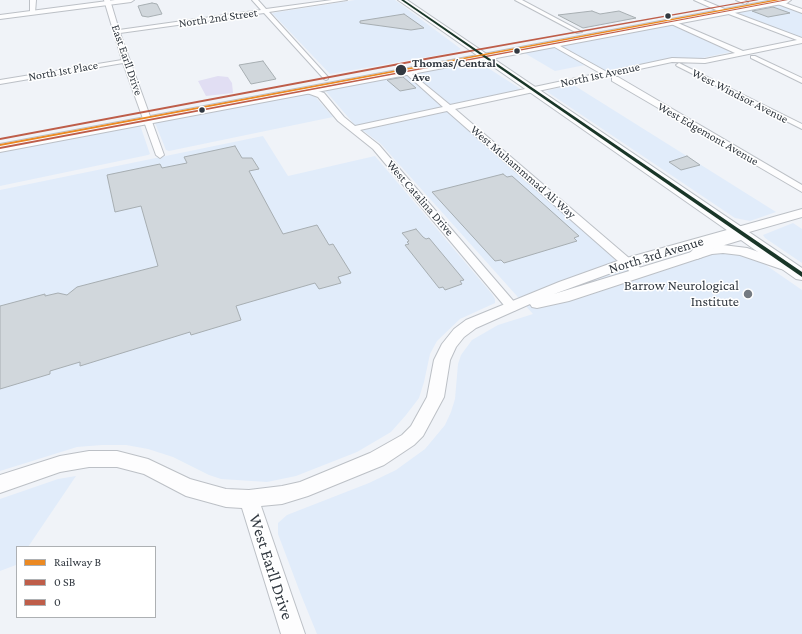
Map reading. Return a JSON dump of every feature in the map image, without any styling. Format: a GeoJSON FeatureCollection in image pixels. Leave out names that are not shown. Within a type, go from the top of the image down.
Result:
{"type":"FeatureCollection","features":[{"type":"Feature","properties":{"kind":"main road"},"geometry":{"type":"LineString","coordinates":[[402,0],[534,89],[796,271]]}},
{"type":"Feature","properties":{"kind":"main road"},"geometry":{"type":"LineString","coordinates":[[0,139],[282,95],[406,71],[480,53],[553,44],[671,22],[722,10],[742,1],[758,0]]}},
{"type":"Feature","properties":{"kind":"main road"},"geometry":{"type":"LineString","coordinates":[[0,148],[146,116],[325,86],[579,32],[787,0]]}},
{"type":"Feature","properties":{"kind":"main road"},"geometry":{"type":"LineString","coordinates":[[282,95],[289,91],[317,85],[325,86]]}},
{"type":"Feature","properties":{"kind":"main road"},"geometry":{"type":"LineString","coordinates":[[697,254],[703,247],[741,233]]}},
{"type":"Feature","properties":{"kind":"street"},"geometry":{"type":"LineString","coordinates":[[33,0],[33,12]]}},
{"type":"Feature","properties":{"kind":"street"},"geometry":{"type":"LineString","coordinates":[[0,17],[131,0]]}},
{"type":"Feature","properties":{"kind":"street","name":"West Catalina Drive"},"geometry":{"type":"LineString","coordinates":[[255,0],[325,86],[341,119],[376,146],[512,307]]}},
{"type":"Feature","properties":{"kind":"street","name":"North 2nd Street"},"geometry":{"type":"LineString","coordinates":[[117,32],[344,0]]}},
{"type":"Feature","properties":{"kind":"street"},"geometry":{"type":"LineString","coordinates":[[518,0],[579,32]]}},
{"type":"Feature","properties":{"kind":"street"},"geometry":{"type":"LineString","coordinates":[[697,0],[802,41]]}},
{"type":"Feature","properties":{"kind":"street","name":"East Earll Drive"},"geometry":{"type":"LineString","coordinates":[[108,2],[126,61],[146,116]]}},
{"type":"Feature","properties":{"kind":"street"},"geometry":{"type":"LineString","coordinates":[[777,2],[802,11]]}},
{"type":"Feature","properties":{"kind":"street"},"geometry":{"type":"LineString","coordinates":[[671,22],[741,53]]}},
{"type":"Feature","properties":{"kind":"street","name":"North 1st Avenue"},"geometry":{"type":"LineString","coordinates":[[352,129],[448,107],[672,60],[699,61],[758,51],[802,41]]}},
{"type":"Feature","properties":{"kind":"street"},"geometry":{"type":"LineString","coordinates":[[553,44],[606,74]]}},
{"type":"Feature","properties":{"kind":"street"},"geometry":{"type":"LineString","coordinates":[[752,57],[802,81]]}},
{"type":"Feature","properties":{"kind":"street","name":"North 1st Place"},"geometry":{"type":"LineString","coordinates":[[0,82],[126,61]]}},
{"type":"Feature","properties":{"kind":"street","name":"West Windsor Avenue"},"geometry":{"type":"LineString","coordinates":[[679,65],[802,127]]}},
{"type":"Feature","properties":{"kind":"street","name":"West Muhammmad Ali Way"},"geometry":{"type":"LineString","coordinates":[[406,71],[640,273]]}},
{"type":"Feature","properties":{"kind":"street","name":"West Edgemont Avenue"},"geometry":{"type":"LineString","coordinates":[[615,79],[802,189]]}},
{"type":"Feature","properties":{"kind":"street"},"geometry":{"type":"LineString","coordinates":[[146,116],[160,155]]}},
{"type":"Feature","properties":{"kind":"street","name":"North 3rd Avenue"},"geometry":{"type":"LineString","coordinates":[[0,484],[60,464],[89,459],[117,459],[148,466],[186,487],[226,498],[249,499],[282,495],[301,490],[377,459],[399,447],[417,431],[435,397],[442,360],[450,344],[459,333],[471,324],[486,316],[512,307],[564,285],[628,262],[741,233],[802,213]]}},
{"type":"Feature","properties":{"kind":"street","name":"North 3rd Avenue"},"geometry":{"type":"LineString","coordinates":[[512,307],[545,302],[570,296],[711,250],[733,249],[753,254],[796,271]]}},
{"type":"Feature","properties":{"kind":"street","name":"West Earll Drive"},"geometry":{"type":"LineString","coordinates":[[249,499],[293,634]]}},
{"type":"Feature","properties":{"kind":"shaded area"},"geometry":{"type":"Polygon","coordinates":[[[355,0],[395,0],[461,49],[456,52],[330,74],[272,13],[355,0]]]}},
{"type":"Feature","properties":{"kind":"shaded area"},"geometry":{"type":"Polygon","coordinates":[[[778,4],[802,12],[802,38],[735,12],[778,4]]]}},
{"type":"Feature","properties":{"kind":"shaded area"},"geometry":{"type":"Polygon","coordinates":[[[671,24],[731,52],[697,59],[667,59],[607,71],[602,70],[560,45],[671,24]]]}},
{"type":"Feature","properties":{"kind":"shaded area"},"geometry":{"type":"Polygon","coordinates":[[[553,46],[585,65],[555,71],[521,51],[553,46]]]}},
{"type":"Feature","properties":{"kind":"shaded area"},"geometry":{"type":"Polygon","coordinates":[[[481,60],[488,68],[527,93],[447,111],[637,278],[704,255],[729,251],[760,261],[802,290],[802,634],[317,634],[278,534],[278,523],[287,515],[369,483],[396,470],[425,449],[445,425],[451,412],[455,399],[458,364],[461,355],[472,340],[498,325],[533,314],[381,144],[353,123],[324,89],[481,60]]]}},
{"type":"Feature","properties":{"kind":"shaded area"},"geometry":{"type":"Polygon","coordinates":[[[218,76],[228,77],[232,83],[233,93],[206,96],[198,81],[218,76]]]}},
{"type":"Feature","properties":{"kind":"shaded area"},"geometry":{"type":"Polygon","coordinates":[[[572,84],[776,212],[750,221],[735,218],[546,91],[572,84]]]}},
{"type":"Feature","properties":{"kind":"shaded area"},"geometry":{"type":"Polygon","coordinates":[[[312,93],[333,117],[169,151],[166,150],[155,123],[155,122],[312,93]]]}},
{"type":"Feature","properties":{"kind":"shaded area"},"geometry":{"type":"Polygon","coordinates":[[[140,125],[150,154],[148,155],[0,186],[0,150],[140,125]]]}},
{"type":"Feature","properties":{"kind":"shaded area"},"geometry":{"type":"Polygon","coordinates":[[[263,136],[288,176],[375,156],[492,294],[495,299],[495,303],[460,319],[437,341],[430,354],[419,398],[391,432],[357,452],[296,476],[267,482],[221,479],[209,475],[173,457],[148,449],[126,445],[77,447],[0,471],[0,190],[263,136]]]}},
{"type":"Feature","properties":{"kind":"shaded area"},"geometry":{"type":"Polygon","coordinates":[[[793,223],[802,229],[802,263],[765,238],[763,235],[793,223]]]}},
{"type":"Feature","properties":{"kind":"shaded area"},"geometry":{"type":"Polygon","coordinates":[[[76,476],[29,546],[16,546],[16,565],[0,571],[0,499],[58,479],[76,476]]]}},
{"type":"Feature","properties":{"kind":"building"},"geometry":{"type":"Polygon","coordinates":[[[152,3],[157,4],[162,14],[148,17],[142,16],[138,6],[152,3]]]}},
{"type":"Feature","properties":{"kind":"building"},"geometry":{"type":"Polygon","coordinates":[[[773,7],[790,13],[768,17],[752,11],[773,7]]]}},
{"type":"Feature","properties":{"kind":"building"},"geometry":{"type":"Polygon","coordinates":[[[592,11],[600,14],[619,11],[636,18],[583,28],[558,15],[592,11]]]}},
{"type":"Feature","properties":{"kind":"building"},"geometry":{"type":"Polygon","coordinates":[[[404,14],[424,28],[411,30],[360,23],[360,21],[404,14]]]}},
{"type":"Feature","properties":{"kind":"building"},"geometry":{"type":"Polygon","coordinates":[[[263,61],[276,79],[251,84],[239,65],[263,61]]]}},
{"type":"Feature","properties":{"kind":"building"},"geometry":{"type":"Polygon","coordinates":[[[403,77],[416,88],[400,91],[387,80],[403,77]]]}},
{"type":"Feature","properties":{"kind":"building"},"geometry":{"type":"Polygon","coordinates":[[[235,146],[242,158],[252,158],[259,169],[249,171],[283,234],[317,225],[329,245],[333,244],[351,273],[338,277],[341,283],[319,289],[315,283],[236,306],[241,320],[191,335],[190,332],[80,366],[80,362],[50,371],[50,374],[0,389],[0,306],[45,294],[45,296],[58,293],[67,295],[77,287],[158,266],[141,206],[115,212],[107,175],[160,164],[162,168],[187,163],[184,157],[235,146]]]}},
{"type":"Feature","properties":{"kind":"building"},"geometry":{"type":"Polygon","coordinates":[[[687,156],[700,165],[681,170],[669,162],[687,156]]]}},
{"type":"Feature","properties":{"kind":"building"},"geometry":{"type":"Polygon","coordinates":[[[503,174],[507,177],[512,176],[579,236],[574,238],[577,241],[504,263],[501,260],[495,261],[432,192],[503,174]]]}},
{"type":"Feature","properties":{"kind":"building"},"geometry":{"type":"Polygon","coordinates":[[[416,229],[423,237],[426,239],[429,238],[464,280],[460,281],[462,284],[445,290],[443,287],[439,288],[405,245],[409,244],[407,242],[409,241],[402,233],[416,229]]]}},
{"type":"Feature","properties":{"kind":"rail line","name":"B"},"geometry":{"type":"LineString","coordinates":[[0,145],[778,0]]}},
{"type":"Feature","properties":{"kind":"transit line"},"geometry":{"type":"LineString","coordinates":[[402,0],[802,275]]}},
{"type":"Feature","properties":{"kind":"transit line","name":"0"},"geometry":{"type":"LineString","coordinates":[[0,139],[431,58],[758,0]]}},
{"type":"Feature","properties":{"kind":"transit line"},"geometry":{"type":"LineString","coordinates":[[0,148],[787,0]]}},
{"type":"Feature","properties":{"kind":"place","name":"Thomas/Central Ave"},"geometry":{"type":"Point","coordinates":[401,70]}},
{"type":"Feature","properties":{"kind":"place","name":"Barrow Neurological Institute"},"geometry":{"type":"Point","coordinates":[748,294]}}]}
